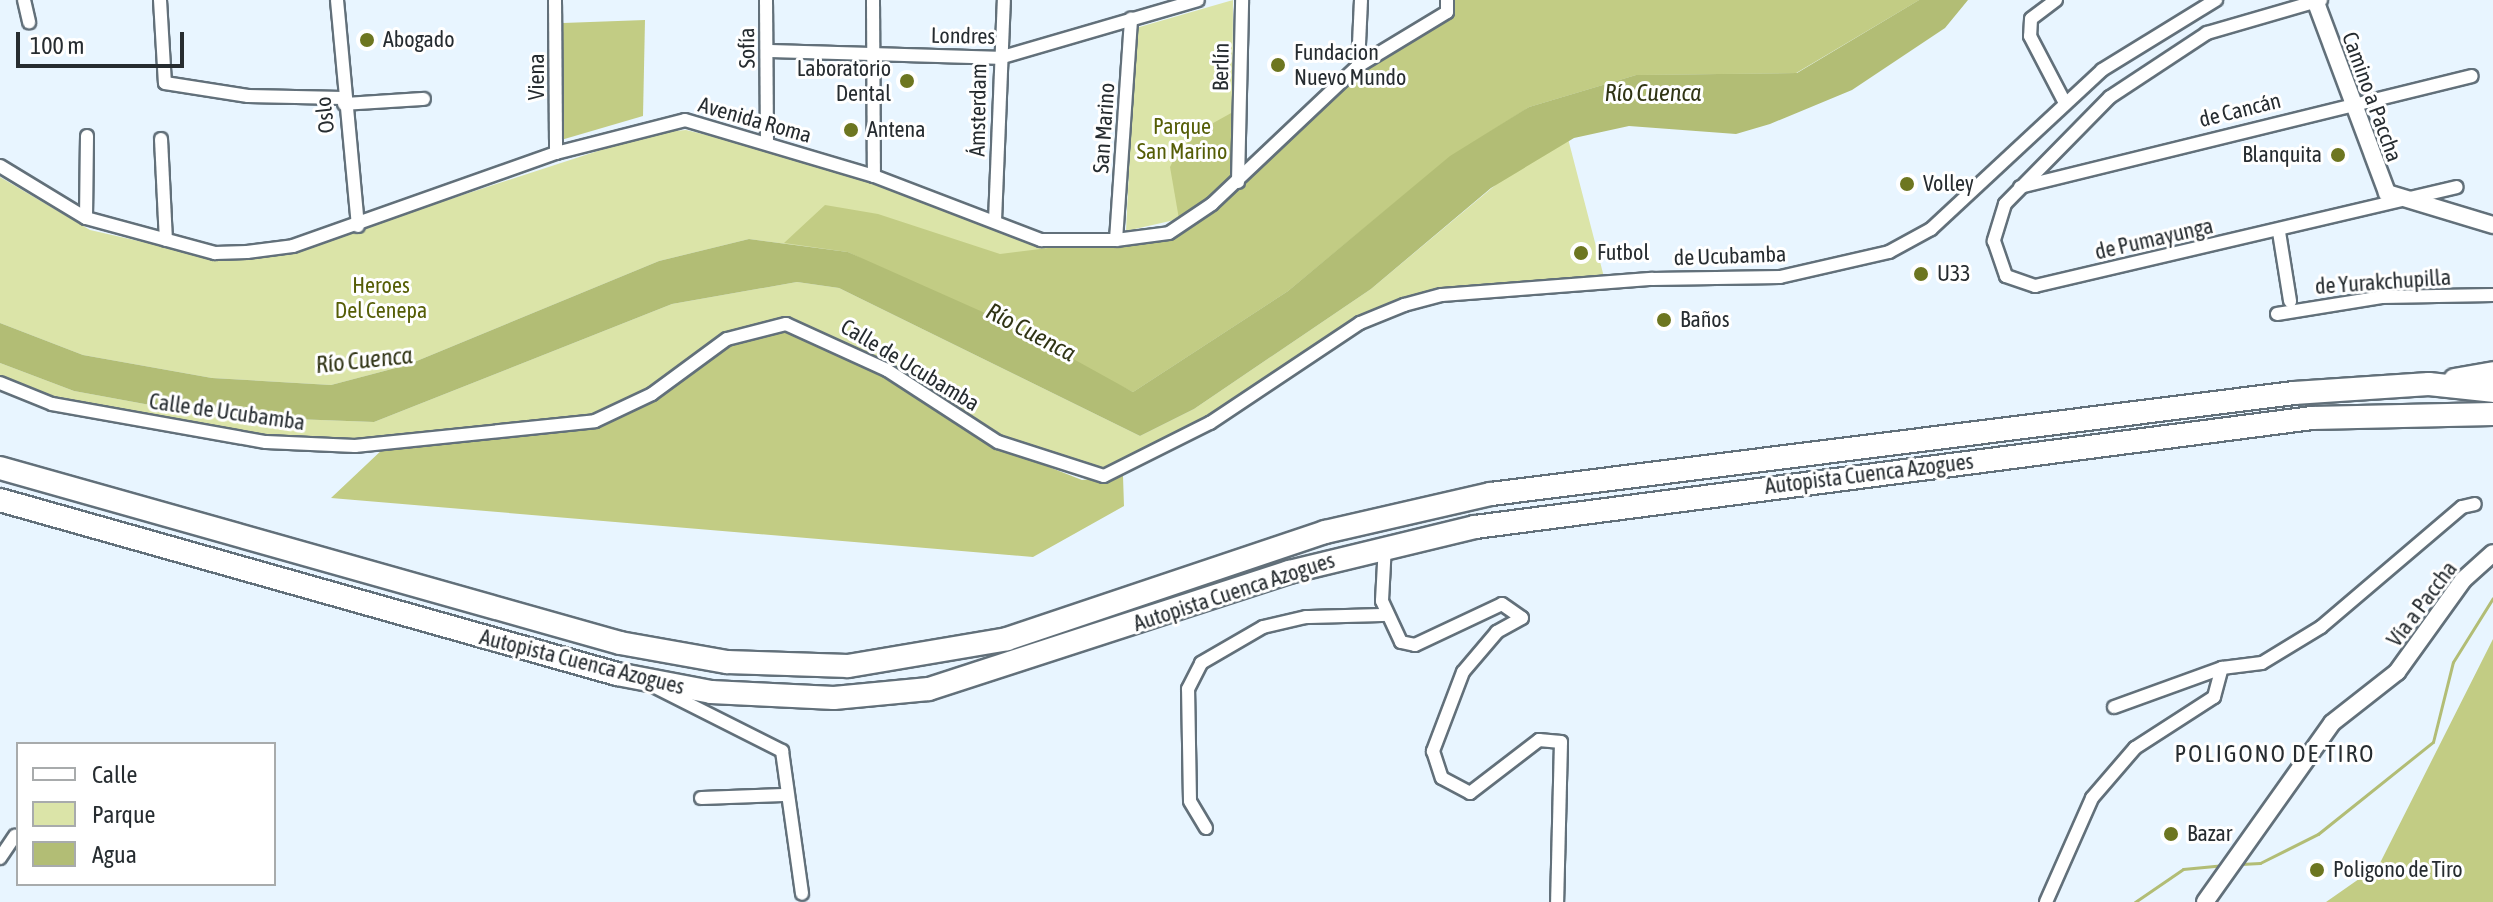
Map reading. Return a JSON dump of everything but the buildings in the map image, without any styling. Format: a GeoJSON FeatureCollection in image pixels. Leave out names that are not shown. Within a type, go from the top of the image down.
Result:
{"type":"FeatureCollection","features":[{"type":"Feature","properties":{"kind":"highway"},"geometry":{"type":"LineString","coordinates":[[2429,384],[2493,373]]}},
{"type":"Feature","properties":{"kind":"highway","name":"Autopista Cuenca Azogues"},"geometry":{"type":"LineString","coordinates":[[0,468],[620,643],[740,664],[848,666],[1007,639],[1325,532],[1479,496],[2249,398],[2429,384],[2493,391]]}},
{"type":"Feature","properties":{"kind":"highway","name":"Autopista Cuenca Azogues"},"geometry":{"type":"LineString","coordinates":[[0,500],[646,680],[803,699],[929,689],[1385,545],[1545,516],[2301,419],[2489,414]]}},
{"type":"Feature","properties":{"kind":"main road","name":"Camino a Paccha"},"geometry":{"type":"LineString","coordinates":[[2317,0],[2348,103],[2374,173],[2387,193],[2493,225]]}},
{"type":"Feature","properties":{"kind":"main road","name":"Vía a Paccha"},"geometry":{"type":"LineString","coordinates":[[2205,902],[2332,723],[2397,672],[2463,580],[2493,553]]}},
{"type":"Feature","properties":{"kind":"street"},"geometry":{"type":"LineString","coordinates":[[24,0],[29,22]]}},
{"type":"Feature","properties":{"kind":"street"},"geometry":{"type":"LineString","coordinates":[[160,0],[165,83],[248,96],[343,101],[424,99]]}},
{"type":"Feature","properties":{"kind":"street","name":"Oslo"},"geometry":{"type":"LineString","coordinates":[[337,0],[343,101],[358,226]]}},
{"type":"Feature","properties":{"kind":"street","name":"Viena"},"geometry":{"type":"LineString","coordinates":[[555,0],[556,153]]}},
{"type":"Feature","properties":{"kind":"street","name":"Sofía"},"geometry":{"type":"LineString","coordinates":[[766,0],[767,143]]}},
{"type":"Feature","properties":{"kind":"street"},"geometry":{"type":"LineString","coordinates":[[873,0],[874,176]]}},
{"type":"Feature","properties":{"kind":"street","name":"Ámsterdam"},"geometry":{"type":"LineString","coordinates":[[995,221],[999,58],[1004,0]]}},
{"type":"Feature","properties":{"kind":"street","name":"Londres"},"geometry":{"type":"LineString","coordinates":[[768,51],[999,58],[1198,0]]}},
{"type":"Feature","properties":{"kind":"street","name":"Berlín"},"geometry":{"type":"LineString","coordinates":[[1238,182],[1242,0]]}},
{"type":"Feature","properties":{"kind":"street"},"geometry":{"type":"LineString","coordinates":[[1358,66],[1361,0]]}},
{"type":"Feature","properties":{"kind":"street"},"geometry":{"type":"LineString","coordinates":[[2056,0],[2031,19],[2030,36],[2065,103]]}},
{"type":"Feature","properties":{"kind":"street","name":"de Ucubamba"},"geometry":{"type":"LineString","coordinates":[[1442,295],[1780,277],[1853,265],[1931,229],[2065,103],[2137,44],[2216,0]]}},
{"type":"Feature","properties":{"kind":"street"},"geometry":{"type":"LineString","coordinates":[[2020,187],[2110,97],[2160,61],[2230,23],[2317,0]]}},
{"type":"Feature","properties":{"kind":"street","name":"Avenida Roma"},"geometry":{"type":"LineString","coordinates":[[0,166],[86,218],[166,240],[247,252],[358,226],[556,153],[685,120],[874,176],[1041,240],[1116,240],[1169,233],[1238,182],[1358,66],[1447,6]]}},
{"type":"Feature","properties":{"kind":"street","name":"San Marino"},"geometry":{"type":"LineString","coordinates":[[1116,240],[1131,19]]}},
{"type":"Feature","properties":{"kind":"street","name":"de Cancán"},"geometry":{"type":"LineString","coordinates":[[2020,187],[2348,103],[2472,76]]}},
{"type":"Feature","properties":{"kind":"street"},"geometry":{"type":"LineString","coordinates":[[86,218],[87,136]]}},
{"type":"Feature","properties":{"kind":"street"},"geometry":{"type":"LineString","coordinates":[[161,139],[166,240]]}},
{"type":"Feature","properties":{"kind":"street","name":"de Pumayunga"},"geometry":{"type":"LineString","coordinates":[[2020,187],[2005,204],[1994,241],[1995,259],[2018,284],[2279,232],[2410,202],[2457,187]]}},
{"type":"Feature","properties":{"kind":"street"},"geometry":{"type":"LineString","coordinates":[[2279,232],[2290,301]]}},
{"type":"Feature","properties":{"kind":"street","name":"Calle de Ucubamba"},"geometry":{"type":"LineString","coordinates":[[0,383],[52,404],[266,442],[355,446],[595,421],[652,394],[727,339],[786,324],[887,370],[998,442],[1104,476],[1210,423],[1360,323],[1442,295]]}},
{"type":"Feature","properties":{"kind":"street","name":"de Yurakchupilla"},"geometry":{"type":"LineString","coordinates":[[2277,314],[2382,297],[2493,295]]}},
{"type":"Feature","properties":{"kind":"street"},"geometry":{"type":"LineString","coordinates":[[2114,707],[2222,668],[2262,663],[2321,627],[2462,507],[2475,504]]}},
{"type":"Feature","properties":{"kind":"street"},"geometry":{"type":"LineString","coordinates":[[1385,545],[1385,615],[1409,645],[1502,604],[1522,618],[1497,632],[1463,672],[1433,751],[1442,778],[1470,793],[1539,740],[1561,742],[1557,902]]}},
{"type":"Feature","properties":{"kind":"street"},"geometry":{"type":"LineString","coordinates":[[1206,828],[1190,801],[1188,689],[1201,663],[1263,627],[1306,617],[1385,615]]}},
{"type":"Feature","properties":{"kind":"street"},"geometry":{"type":"LineString","coordinates":[[2046,902],[2092,798],[2113,770],[2214,697],[2222,668]]}},
{"type":"Feature","properties":{"kind":"street"},"geometry":{"type":"LineString","coordinates":[[646,680],[665,697],[769,739],[786,766],[784,795],[802,894]]}},
{"type":"Feature","properties":{"kind":"street"},"geometry":{"type":"LineString","coordinates":[[701,798],[784,795]]}},
{"type":"Feature","properties":{"kind":"street"},"geometry":{"type":"LineString","coordinates":[[0,858],[15,836]]}},
{"type":"Feature","properties":{"kind":"green space","name":"Parque San Marino"},"geometry":{"type":"Polygon","coordinates":[[[1233,0],[1232,179],[1179,219],[1126,231],[1136,28],[1233,0]]]}},
{"type":"Feature","properties":{"kind":"green space","name":"Heroes Del Cenepa"},"geometry":{"type":"Polygon","coordinates":[[[1451,0],[1919,0],[1796,73],[1636,75],[1529,107],[1450,157],[1288,291],[1133,392],[1012,325],[848,252],[749,239],[659,261],[407,365],[331,385],[212,378],[83,355],[0,323],[0,177],[90,230],[214,258],[288,252],[653,133],[686,130],[874,176],[1064,250],[1169,233],[1212,204],[1361,70],[1450,16],[1451,0]]]}},
{"type":"Feature","properties":{"kind":"green space"},"geometry":{"type":"Polygon","coordinates":[[[1565,127],[1604,277],[1443,295],[1360,323],[1210,423],[1104,476],[998,442],[652,394],[595,421],[355,446],[266,442],[52,404],[0,383],[0,363],[74,391],[210,416],[374,422],[672,304],[797,282],[839,288],[1140,436],[1194,409],[1371,289],[1565,127]]]}},
{"type":"Feature","properties":{"kind":"shaded area"},"geometry":{"type":"Polygon","coordinates":[[[1451,0],[1919,0],[1796,73],[1636,75],[1529,107],[1450,157],[1288,291],[1133,392],[848,252],[784,243],[825,205],[878,214],[1000,254],[1169,233],[1361,70],[1450,16],[1451,0]]]}},
{"type":"Feature","properties":{"kind":"shaded area"},"geometry":{"type":"Polygon","coordinates":[[[645,20],[643,116],[561,140],[563,23],[645,20]]]}},
{"type":"Feature","properties":{"kind":"shaded area"},"geometry":{"type":"Polygon","coordinates":[[[1233,112],[1232,179],[1179,219],[1170,167],[1176,155],[1197,132],[1233,112]]]}},
{"type":"Feature","properties":{"kind":"shaded area"},"geometry":{"type":"Polygon","coordinates":[[[785,328],[885,374],[996,446],[1082,480],[1123,476],[1124,506],[1033,557],[331,498],[384,448],[595,424],[728,343],[785,328]]]}},
{"type":"Feature","properties":{"kind":"shaded area"},"geometry":{"type":"Polygon","coordinates":[[[2493,639],[2493,902],[2326,902],[2379,865],[2493,639]]]}},
{"type":"Feature","properties":{"kind":"water","name":"Río Cuenca"},"geometry":{"type":"Polygon","coordinates":[[[1919,0],[1968,0],[1945,28],[1852,90],[1770,124],[1736,134],[1629,126],[1574,138],[1491,188],[1371,289],[1194,409],[1140,436],[839,288],[797,282],[672,304],[374,422],[210,416],[74,391],[0,363],[0,323],[83,355],[212,378],[331,385],[407,365],[659,261],[749,239],[848,252],[1012,325],[1133,392],[1288,291],[1450,156],[1529,107],[1636,75],[1797,73],[1919,0]]]}},
{"type":"Feature","properties":{"kind":"waterway"},"geometry":{"type":"LineString","coordinates":[[2241,864],[2260,863],[2318,834],[2433,742],[2453,662],[2493,598]]}},
{"type":"Feature","properties":{"kind":"waterway"},"geometry":{"type":"LineString","coordinates":[[2135,902],[2183,869],[2225,865]]}},
{"type":"Feature","properties":{"kind":"place","name":"Abogado"},"geometry":{"type":"Point","coordinates":[367,40]}},
{"type":"Feature","properties":{"kind":"place","name":"Fundacion Nuevo Mundo"},"geometry":{"type":"Point","coordinates":[1278,65]}},
{"type":"Feature","properties":{"kind":"place","name":"Laboratorio Dental"},"geometry":{"type":"Point","coordinates":[907,81]}},
{"type":"Feature","properties":{"kind":"place","name":"Antena"},"geometry":{"type":"Point","coordinates":[851,130]}},
{"type":"Feature","properties":{"kind":"place","name":"Blanquita"},"geometry":{"type":"Point","coordinates":[2338,155]}},
{"type":"Feature","properties":{"kind":"place","name":"Volley"},"geometry":{"type":"Point","coordinates":[1907,184]}},
{"type":"Feature","properties":{"kind":"place","name":"Futbol"},"geometry":{"type":"Point","coordinates":[1581,253]}},
{"type":"Feature","properties":{"kind":"place","name":"U33"},"geometry":{"type":"Point","coordinates":[1921,274]}},
{"type":"Feature","properties":{"kind":"place","name":"Baños"},"geometry":{"type":"Point","coordinates":[1664,320]}},
{"type":"Feature","properties":{"kind":"place","name":"Bazar"},"geometry":{"type":"Point","coordinates":[2171,834]}},
{"type":"Feature","properties":{"kind":"place","name":"Poligono de Tiro"},"geometry":{"type":"Point","coordinates":[2317,870]}},
{"type":"Feature","properties":{"kind":"district","name":"POLIGONO DE TIRO"},"geometry":{"type":"Point","coordinates":[2275,754]}}]}
